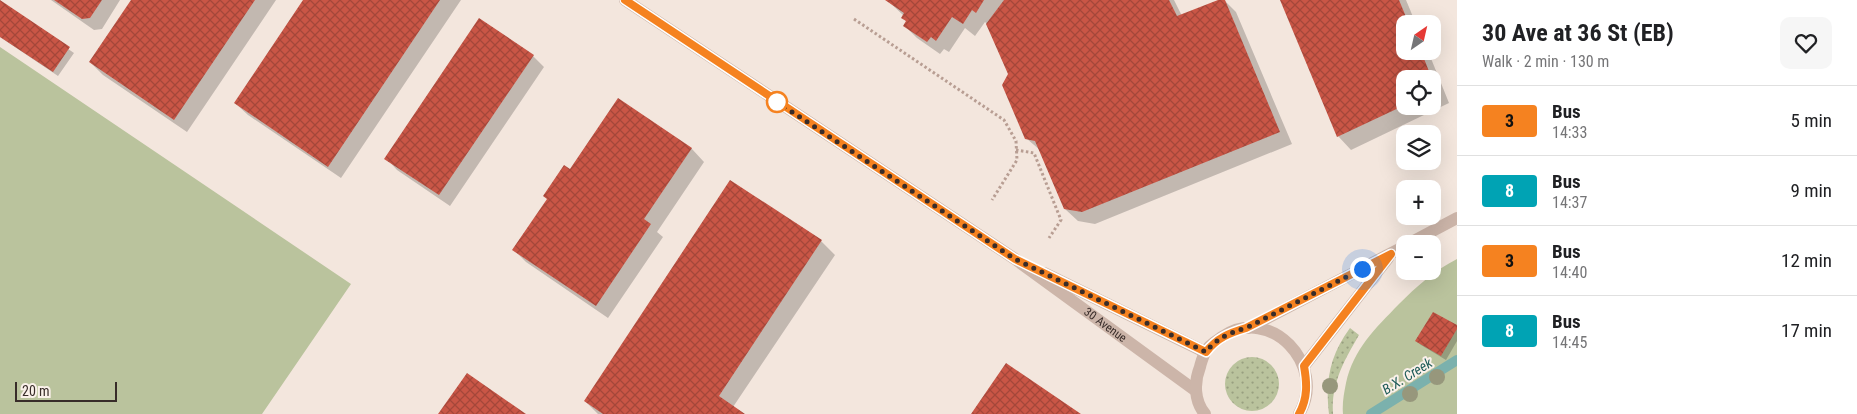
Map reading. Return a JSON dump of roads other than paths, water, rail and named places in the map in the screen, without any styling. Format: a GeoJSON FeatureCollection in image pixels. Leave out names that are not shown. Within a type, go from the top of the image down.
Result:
{"type":"FeatureCollection","features":[{"type":"Feature","properties":{"kind":"street","name":"30 Avenue"},"geometry":{"type":"LineString","coordinates":[[625,0],[1015,259],[1196,392]]}},
{"type":"Feature","properties":{"kind":"street"},"geometry":{"type":"LineString","coordinates":[[1425,235],[1457,218]]}},
{"type":"Feature","properties":{"kind":"street"},"geometry":{"type":"LineString","coordinates":[[1205,414],[1196,392],[1195,378],[1206,352],[1212,344],[1227,333],[1246,328],[1396,251]]}},
{"type":"Feature","properties":{"kind":"street"},"geometry":{"type":"LineString","coordinates":[[1304,366],[1391,254]]}},
{"type":"Feature","properties":{"kind":"street","name":"30 Avenue"},"geometry":{"type":"LineString","coordinates":[[1015,259],[1206,352]]}},
{"type":"Feature","properties":{"kind":"street"},"geometry":{"type":"LineString","coordinates":[[1246,328],[1261,328],[1272,332],[1294,348],[1304,366],[1307,385],[1300,414]]}},
{"type":"Feature","properties":{"kind":"waterway","name":"B.X. Creek"},"geometry":{"type":"LineString","coordinates":[[1371,414],[1457,360]]}}]}
